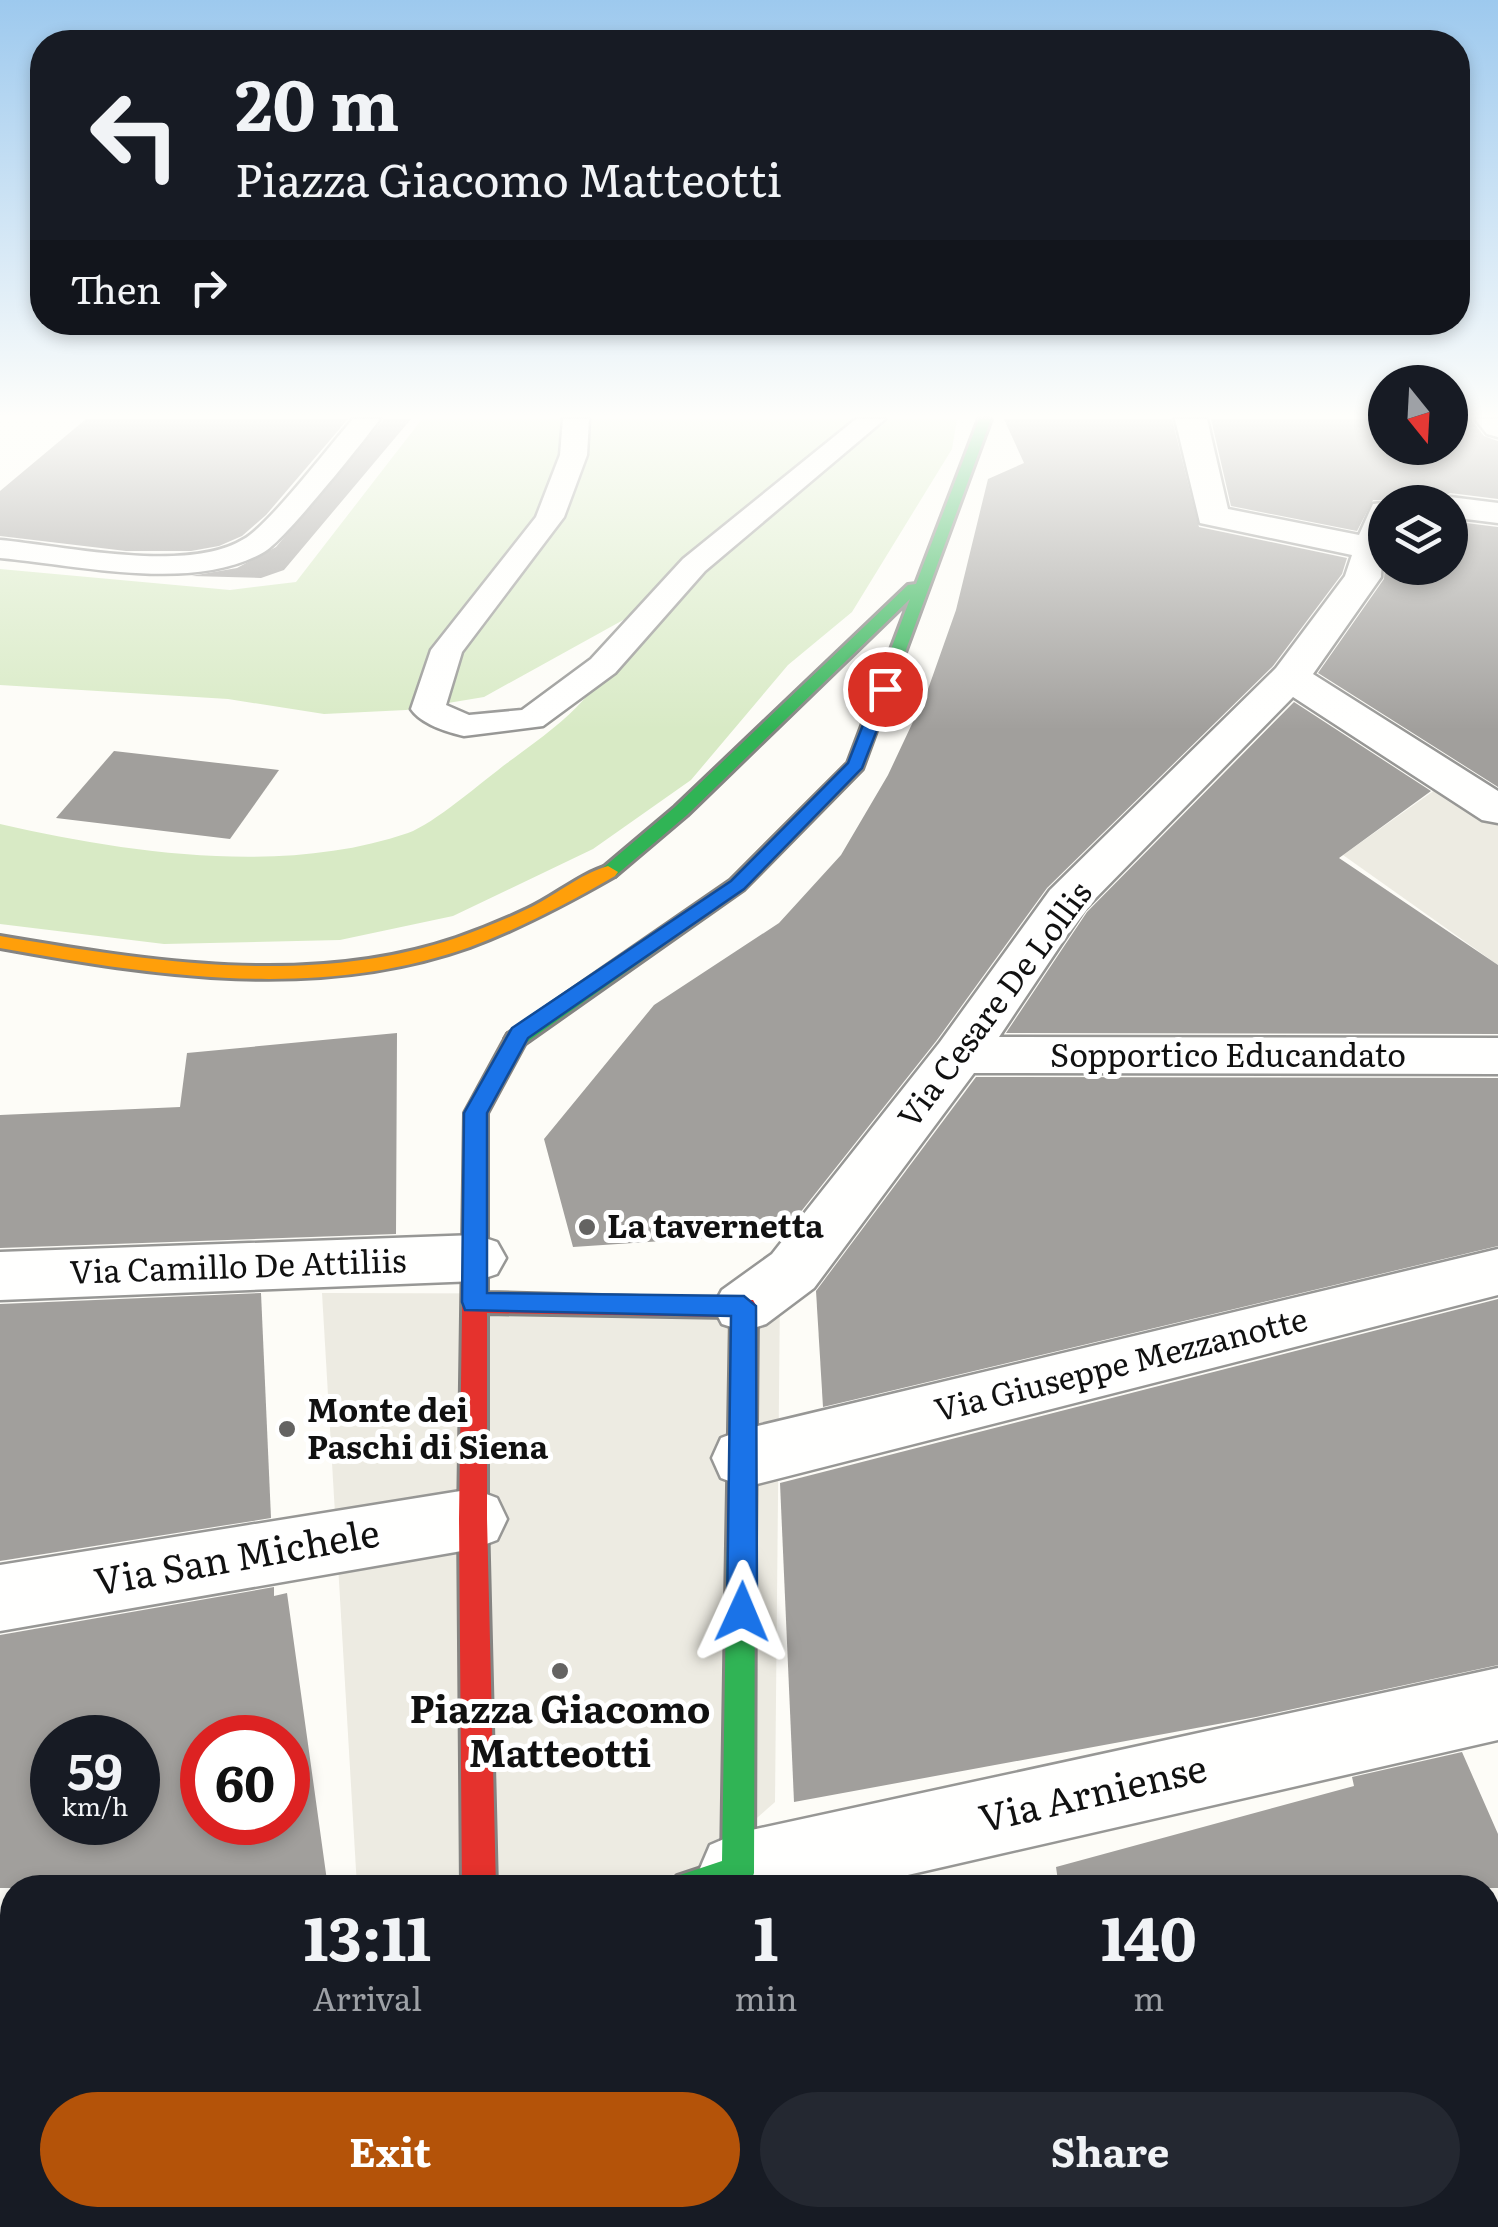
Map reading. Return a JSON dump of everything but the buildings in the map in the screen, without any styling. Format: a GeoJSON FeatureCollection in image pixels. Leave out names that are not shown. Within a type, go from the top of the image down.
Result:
{"type":"FeatureCollection","features":[{"type":"Feature","properties":{"kind":"main road"},"geometry":{"type":"LineString","coordinates":[[479,1875],[473,1519],[476,1113],[520,1033],[738,885],[856,764],[947,523]]}},
{"type":"Feature","properties":{"kind":"main road"},"geometry":{"type":"LineString","coordinates":[[0,942],[155,969],[242,975],[329,970],[430,952],[498,930],[607,872],[658,830],[868,638],[932,567]]}},
{"type":"Feature","properties":{"kind":"main road"},"geometry":{"type":"LineString","coordinates":[[475,1280],[744,1306],[745,1458],[723,1875]]}},
{"type":"Feature","properties":{"kind":"street"},"geometry":{"type":"LineString","coordinates":[[1246,523],[1368,548]]}},
{"type":"Feature","properties":{"kind":"street","name":"Via Cesare De Lollis"},"geometry":{"type":"LineString","coordinates":[[744,1306],[793,1271],[959,1055],[1068,900],[1290,677],[1363,576],[1368,556]]}},
{"type":"Feature","properties":{"kind":"street"},"geometry":{"type":"LineString","coordinates":[[1290,677],[1498,810]]}},
{"type":"Feature","properties":{"kind":"street","name":"Sopportico Educandato"},"geometry":{"type":"LineString","coordinates":[[959,1055],[1498,1056]]}},
{"type":"Feature","properties":{"kind":"street","name":"Via Giuseppe Mezzanotte"},"geometry":{"type":"LineString","coordinates":[[745,1458],[1498,1272]]}},
{"type":"Feature","properties":{"kind":"street","name":"Via Camillo De Attiliis"},"geometry":{"type":"LineString","coordinates":[[0,1276],[475,1280]]}},
{"type":"Feature","properties":{"kind":"street","name":"Via San Michele"},"geometry":{"type":"LineString","coordinates":[[0,1598],[473,1519]]}},
{"type":"Feature","properties":{"kind":"street","name":"Via Arniense"},"geometry":{"type":"LineString","coordinates":[[758,1875],[1498,1704]]}},
{"type":"Feature","properties":{"kind":"lane"},"geometry":{"type":"LineString","coordinates":[[0,550],[178,564],[226,558],[258,544],[276,523]]}},
{"type":"Feature","properties":{"kind":"lane"},"geometry":{"type":"LineString","coordinates":[[547,523],[542,535],[444,654],[428,709],[464,726],[531,719],[603,666],[694,565],[745,523]]}},
{"type":"Feature","properties":{"kind":"green space"},"geometry":{"type":"Polygon","coordinates":[[[342,523],[907,523],[852,612],[788,665],[691,780],[593,849],[453,916],[340,940],[164,944],[0,924],[0,824],[152,851],[257,857],[360,846],[419,828],[569,715],[597,683],[618,643],[625,619],[484,697],[406,710],[324,714],[228,699],[0,685],[0,569],[230,590],[296,582],[342,523]]]}},
{"type":"Feature","properties":{"kind":"shaded area"},"geometry":{"type":"Polygon","coordinates":[[[1449,780],[1498,810],[1498,965],[1343,855],[1449,780]]]}},
{"type":"Feature","properties":{"kind":"shaded area","name":"Piazza Giacomo Matteotti"},"geometry":{"type":"Polygon","coordinates":[[[322,1293],[780,1294],[775,1802],[692,1875],[356,1875],[322,1293]]]}},
{"type":"Feature","properties":{"kind":"traffic: fast"},"geometry":{"type":"LineString","coordinates":[[516,1039],[737,885],[856,765],[946,523]]}},
{"type":"Feature","properties":{"kind":"traffic: fast"},"geometry":{"type":"LineString","coordinates":[[608,872],[681,811],[913,588]]}},
{"type":"Feature","properties":{"kind":"traffic: fast"},"geometry":{"type":"LineString","coordinates":[[731,1875],[738,1873],[741,1545]]}},
{"type":"Feature","properties":{"kind":"traffic: slow"},"geometry":{"type":"LineString","coordinates":[[0,942],[161,967],[313,971],[387,962],[460,943],[534,914],[608,872]]}},
{"type":"Feature","properties":{"kind":"traffic: jam"},"geometry":{"type":"LineString","coordinates":[[479,1875],[473,1519],[476,1113],[516,1039]]}},
{"type":"Feature","properties":{"kind":"traffic: jam"},"geometry":{"type":"LineString","coordinates":[[474,1303],[744,1307],[741,1545]]}},
{"type":"Feature","properties":{"kind":"place","name":"La tavernetta"},"geometry":{"type":"Point","coordinates":[587,1227]}},
{"type":"Feature","properties":{"kind":"place","name":"Monte dei Paschi di Siena"},"geometry":{"type":"Point","coordinates":[287,1429]}},
{"type":"Feature","properties":{"kind":"place","name":"Piazza Giacomo Matteotti"},"geometry":{"type":"Point","coordinates":[560,1671]}},
{"type":"Feature","properties":{"kind":"route"},"geometry":{"type":"LineString","coordinates":[[742,1612],[744,1306],[474,1302],[476,1113],[520,1033],[738,885],[856,764],[885,689]]}}]}
